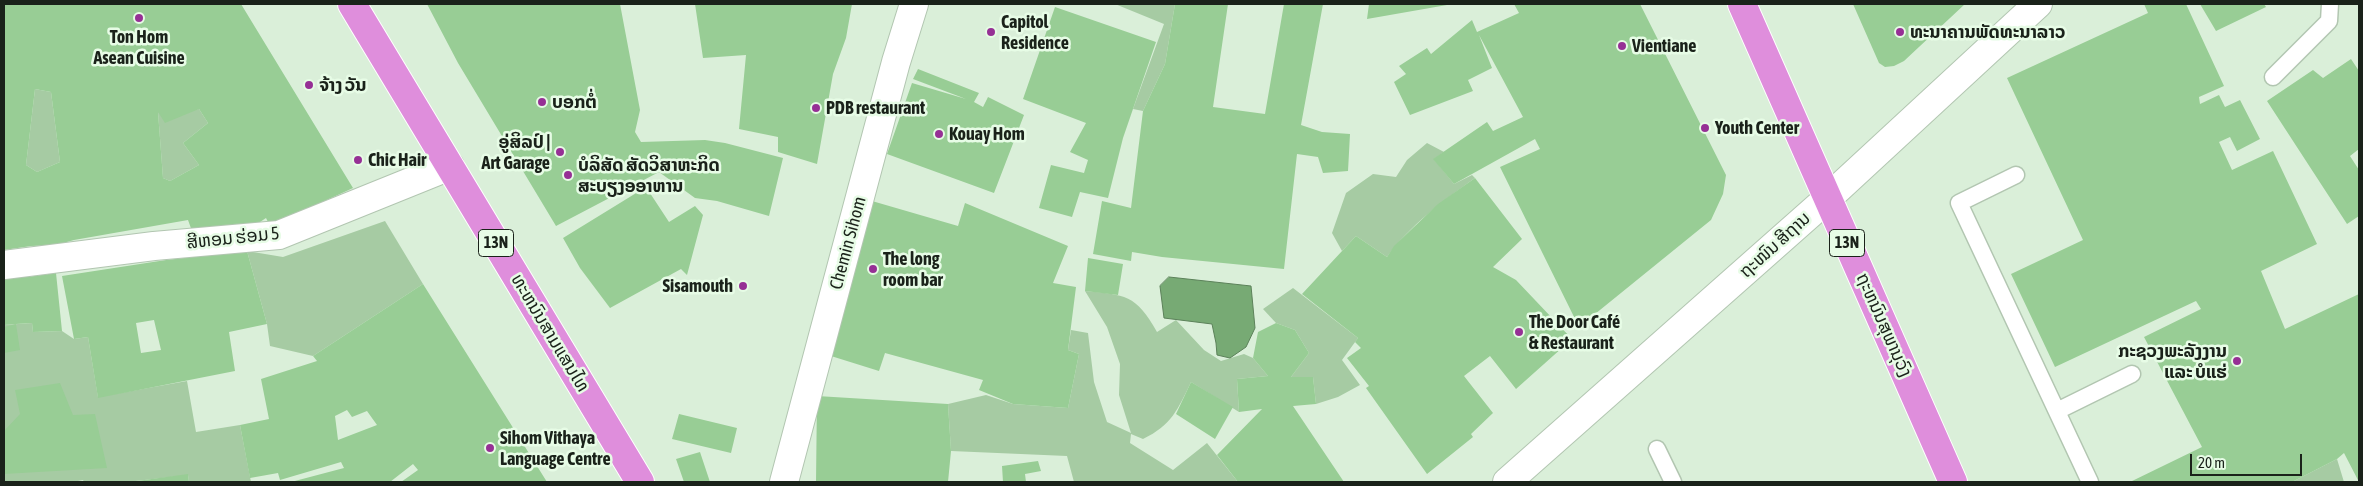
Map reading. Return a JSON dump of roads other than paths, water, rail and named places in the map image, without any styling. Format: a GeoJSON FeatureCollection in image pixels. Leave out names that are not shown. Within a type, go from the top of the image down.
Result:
{"type":"FeatureCollection","features":[{"type":"Feature","properties":{"kind":"highway","name":"ທະຫນົນສາມແສນໄທ"},"geometry":{"type":"LineString","coordinates":[[352,4],[640,482]]}},
{"type":"Feature","properties":{"kind":"highway","name":"ຖະຫນົນສຸພານຸວົງ"},"geometry":{"type":"LineString","coordinates":[[1742,4],[1953,482]]}},
{"type":"Feature","properties":{"kind":"street","name":"Chemin Sihom"},"geometry":{"type":"LineString","coordinates":[[784,482],[896,62],[914,4]]}},
{"type":"Feature","properties":{"kind":"street","name":"ຖະໜົນ ສີຖານ"},"geometry":{"type":"LineString","coordinates":[[1508,482],[1828,198],[2038,4]]}},
{"type":"Feature","properties":{"kind":"street","name":"ສີຫອມ ຮ່ອມ 5"},"geometry":{"type":"LineString","coordinates":[[4,265],[154,246],[279,235],[450,166]]}},
{"type":"Feature","properties":{"kind":"lane"},"geometry":{"type":"LineString","coordinates":[[2273,77],[2329,21],[2330,4]]}},
{"type":"Feature","properties":{"kind":"lane"},"geometry":{"type":"LineString","coordinates":[[2016,176],[1959,203],[2090,482]]}},
{"type":"Feature","properties":{"kind":"lane"},"geometry":{"type":"LineString","coordinates":[[2056,411],[2132,374]]}},
{"type":"Feature","properties":{"kind":"lane"},"geometry":{"type":"LineString","coordinates":[[1657,449],[1673,482]]}},
{"type":"Feature","properties":{"kind":"place","name":"Ton Hom Asean Cuisine"},"geometry":{"type":"Point","coordinates":[139,18]}},
{"type":"Feature","properties":{"kind":"place","name":"Capitol Residence"},"geometry":{"type":"Point","coordinates":[991,32]}},
{"type":"Feature","properties":{"kind":"place","name":"ທະນາຄານພັດທະນາລາວ"},"geometry":{"type":"Point","coordinates":[1900,32]}},
{"type":"Feature","properties":{"kind":"place","name":"Vientiane"},"geometry":{"type":"Point","coordinates":[1622,46]}},
{"type":"Feature","properties":{"kind":"place","name":"ຈ້າງ ວັນ"},"geometry":{"type":"Point","coordinates":[309,85]}},
{"type":"Feature","properties":{"kind":"place","name":"ບອກຕໍ່"},"geometry":{"type":"Point","coordinates":[542,102]}},
{"type":"Feature","properties":{"kind":"place","name":"PDB restaurant"},"geometry":{"type":"Point","coordinates":[816,108]}},
{"type":"Feature","properties":{"kind":"place","name":"Youth Center"},"geometry":{"type":"Point","coordinates":[1705,128]}},
{"type":"Feature","properties":{"kind":"place","name":"Kouay Hom"},"geometry":{"type":"Point","coordinates":[939,134]}},
{"type":"Feature","properties":{"kind":"place","name":"ອູ່ສິລປ໌ | Art Garage"},"geometry":{"type":"Point","coordinates":[560,152]}},
{"type":"Feature","properties":{"kind":"place","name":"Chic Hair"},"geometry":{"type":"Point","coordinates":[358,160]}},
{"type":"Feature","properties":{"kind":"place","name":"ບໍລິສັດ ສັດວິສາຫະກິດ ສະບຽງອອາຫານ"},"geometry":{"type":"Point","coordinates":[568,175]}},
{"type":"Feature","properties":{"kind":"place","name":"The long room bar"},"geometry":{"type":"Point","coordinates":[873,269]}},
{"type":"Feature","properties":{"kind":"place","name":"Sisamouth"},"geometry":{"type":"Point","coordinates":[743,286]}},
{"type":"Feature","properties":{"kind":"place","name":"The Door Café & Restaurant"},"geometry":{"type":"Point","coordinates":[1519,332]}},
{"type":"Feature","properties":{"kind":"place","name":"ກະຊວງພະລັງງານ ແລະ ບໍແຮ່"},"geometry":{"type":"Point","coordinates":[2237,361]}},
{"type":"Feature","properties":{"kind":"place","name":"Sihom Vithaya Language Centre"},"geometry":{"type":"Point","coordinates":[490,448]}}]}
